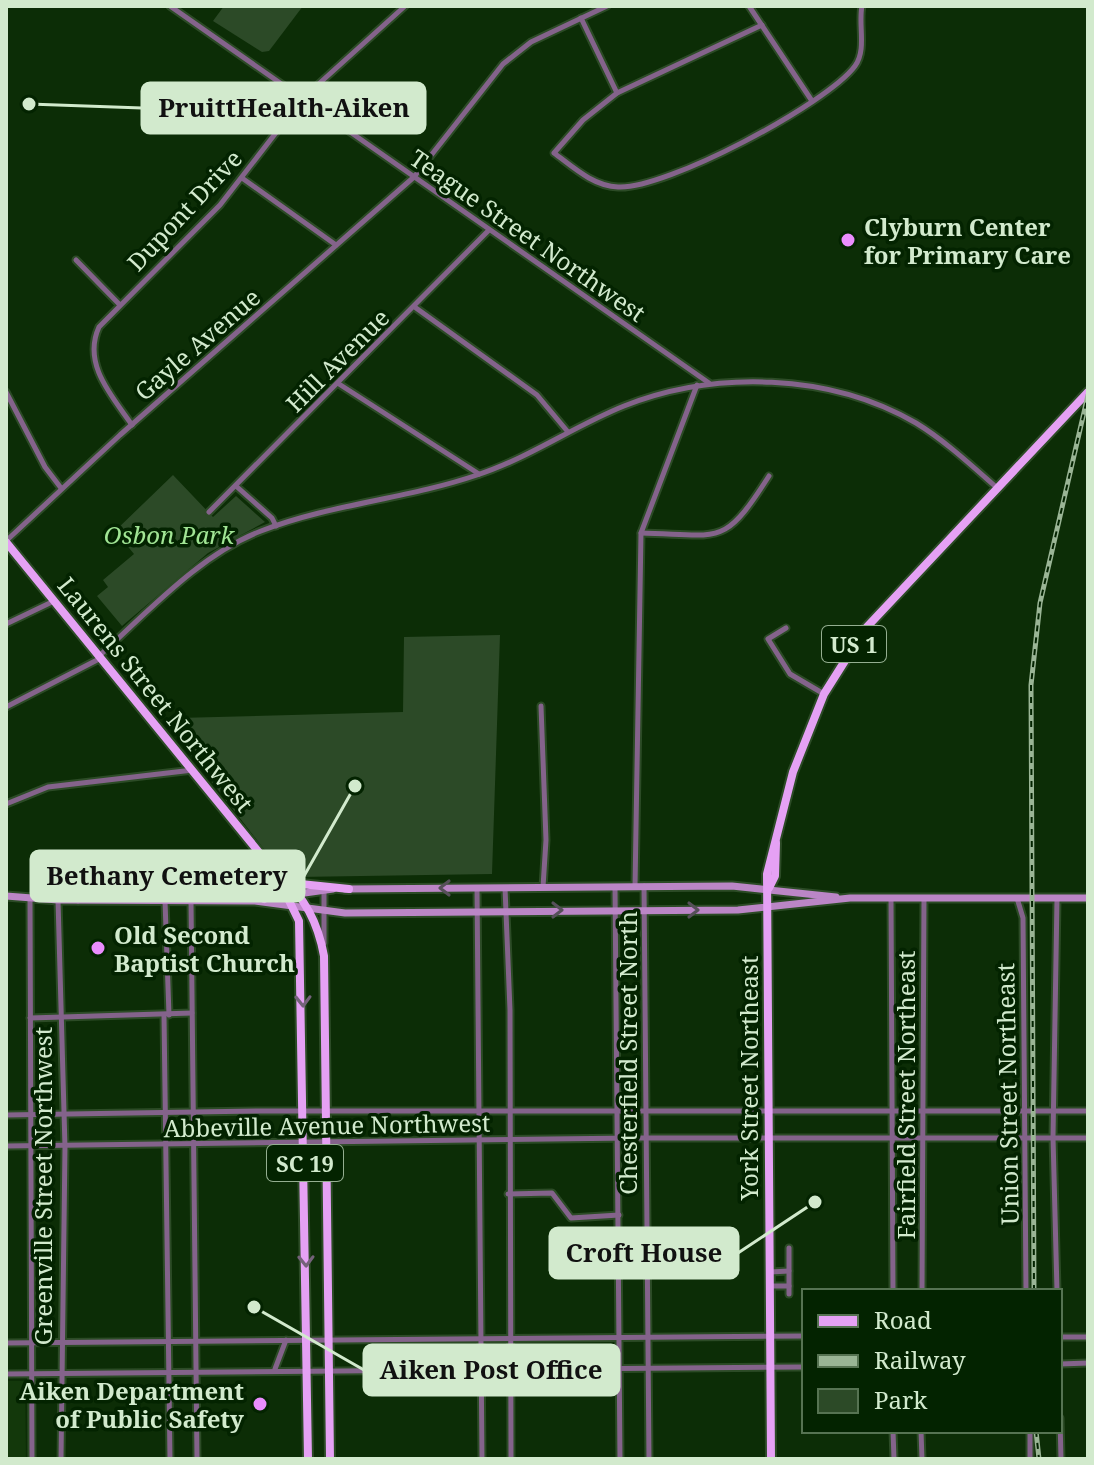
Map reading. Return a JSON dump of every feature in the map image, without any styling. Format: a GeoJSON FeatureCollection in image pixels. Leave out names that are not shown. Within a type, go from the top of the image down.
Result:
{"type":"FeatureCollection","features":[{"type":"Feature","properties":{"kind":"main road","name":"York Street Northeast"},"geometry":{"type":"LineString","coordinates":[[771,1459],[768,907],[769,889],[777,860],[775,839],[796,760],[824,694],[878,613],[1088,392]]}},
{"type":"Feature","properties":{"kind":"main road","name":"Laurens Street Northwest"},"geometry":{"type":"LineString","coordinates":[[6,542],[275,872],[294,908],[300,929],[305,1112],[308,1459]]}},
{"type":"Feature","properties":{"kind":"main road","name":"Laurens Street Northwest"},"geometry":{"type":"LineString","coordinates":[[275,872],[310,910],[324,956],[330,1459]]}},
{"type":"Feature","properties":{"kind":"main road"},"geometry":{"type":"LineString","coordinates":[[260,900],[275,872]]}},
{"type":"Feature","properties":{"kind":"main road"},"geometry":{"type":"LineString","coordinates":[[287,882],[349,889]]}},
{"type":"Feature","properties":{"kind":"main road"},"geometry":{"type":"LineString","coordinates":[[300,929],[310,925],[317,928]]}},
{"type":"Feature","properties":{"kind":"street","name":"Teague Street Northwest"},"geometry":{"type":"LineString","coordinates":[[170,6],[709,383]]}},
{"type":"Feature","properties":{"kind":"street","name":"Dupont Drive"},"geometry":{"type":"LineString","coordinates":[[132,425],[103,382],[93,352],[99,327],[209,217],[302,99],[405,6]]}},
{"type":"Feature","properties":{"kind":"street","name":"Gayle Avenue"},"geometry":{"type":"LineString","coordinates":[[6,542],[61,488],[414,177],[503,64],[531,42],[607,6]]}},
{"type":"Feature","properties":{"kind":"street"},"geometry":{"type":"LineString","coordinates":[[749,6],[812,101]]}},
{"type":"Feature","properties":{"kind":"street"},"geometry":{"type":"LineString","coordinates":[[762,25],[617,93],[583,120],[554,153],[599,183],[630,187],[739,146],[812,101],[848,73],[859,59],[862,6]]}},
{"type":"Feature","properties":{"kind":"street"},"geometry":{"type":"LineString","coordinates":[[581,18],[617,93]]}},
{"type":"Feature","properties":{"kind":"street"},"geometry":{"type":"LineString","coordinates":[[242,178],[336,245]]}},
{"type":"Feature","properties":{"kind":"street","name":"Hill Avenue"},"geometry":{"type":"LineString","coordinates":[[209,512],[416,308],[489,230]]}},
{"type":"Feature","properties":{"kind":"street"},"geometry":{"type":"LineString","coordinates":[[76,260],[119,304]]}},
{"type":"Feature","properties":{"kind":"street"},"geometry":{"type":"LineString","coordinates":[[416,308],[537,395],[568,432]]}},
{"type":"Feature","properties":{"kind":"street"},"geometry":{"type":"LineString","coordinates":[[339,384],[480,474]]}},
{"type":"Feature","properties":{"kind":"street"},"geometry":{"type":"LineString","coordinates":[[6,707],[100,657],[210,560],[248,537],[276,526],[480,474],[627,404],[698,384],[791,384],[888,410],[929,433],[996,487]]}},
{"type":"Feature","properties":{"kind":"street","name":"Chesterfield Street North"},"geometry":{"type":"LineString","coordinates":[[649,1459],[648,1139],[644,910],[640,886],[641,533],[698,384]]}},
{"type":"Feature","properties":{"kind":"street"},"geometry":{"type":"LineString","coordinates":[[6,392],[45,467],[61,488]]}},
{"type":"Feature","properties":{"kind":"street"},"geometry":{"type":"LineString","coordinates":[[641,533],[713,535],[725,531],[741,519],[769,476]]}},
{"type":"Feature","properties":{"kind":"street"},"geometry":{"type":"LineString","coordinates":[[236,486],[272,518],[276,526]]}},
{"type":"Feature","properties":{"kind":"street"},"geometry":{"type":"LineString","coordinates":[[6,624],[54,601]]}},
{"type":"Feature","properties":{"kind":"street"},"geometry":{"type":"LineString","coordinates":[[786,628],[768,639],[790,674],[824,694]]}},
{"type":"Feature","properties":{"kind":"street"},"geometry":{"type":"LineString","coordinates":[[541,706],[546,840],[543,887]]}},
{"type":"Feature","properties":{"kind":"street"},"geometry":{"type":"LineString","coordinates":[[6,804],[48,787],[194,770]]}},
{"type":"Feature","properties":{"kind":"street"},"geometry":{"type":"LineString","coordinates":[[58,884],[98,885]]}},
{"type":"Feature","properties":{"kind":"street"},"geometry":{"type":"LineString","coordinates":[[77,884],[78,901]]}},
{"type":"Feature","properties":{"kind":"street"},"geometry":{"type":"LineString","coordinates":[[144,885],[165,885]]}},
{"type":"Feature","properties":{"kind":"street"},"geometry":{"type":"LineString","coordinates":[[157,885],[161,901],[167,1016],[170,1459]]}},
{"type":"Feature","properties":{"kind":"street"},"geometry":{"type":"LineString","coordinates":[[6,896],[78,901],[260,900],[349,889],[640,886],[769,889],[850,898]]}},
{"type":"Feature","properties":{"kind":"street"},"geometry":{"type":"LineString","coordinates":[[505,887],[510,1112],[511,1459]]}},
{"type":"Feature","properties":{"kind":"street","name":"Chesterfield Street North"},"geometry":{"type":"LineString","coordinates":[[615,887],[620,1459]]}},
{"type":"Feature","properties":{"kind":"street"},"geometry":{"type":"LineString","coordinates":[[477,888],[482,1459]]}},
{"type":"Feature","properties":{"kind":"street","name":"Laurens Street Northwest"},"geometry":{"type":"LineString","coordinates":[[324,891],[324,956]]}},
{"type":"Feature","properties":{"kind":"street"},"geometry":{"type":"LineString","coordinates":[[260,900],[325,912],[768,907],[850,898],[1088,898]]}},
{"type":"Feature","properties":{"kind":"street","name":"Fairfield Street Northeast"},"geometry":{"type":"LineString","coordinates":[[891,898],[893,1289]]}},
{"type":"Feature","properties":{"kind":"street","name":"Fairfield Street Northeast"},"geometry":{"type":"LineString","coordinates":[[922,1289],[924,898]]}},
{"type":"Feature","properties":{"kind":"street","name":"Union Street Northeast"},"geometry":{"type":"LineString","coordinates":[[1017,898],[1023,918],[1026,1289]]}},
{"type":"Feature","properties":{"kind":"street","name":"Greenville Street Northwest"},"geometry":{"type":"LineString","coordinates":[[30,899],[32,1459]]}},
{"type":"Feature","properties":{"kind":"street","name":"Union Street Northeast"},"geometry":{"type":"LineString","coordinates":[[1057,899],[1053,1137],[1057,1289]]}},
{"type":"Feature","properties":{"kind":"street","name":"Greenville Street Northwest"},"geometry":{"type":"LineString","coordinates":[[58,900],[65,1147],[61,1459]]}},
{"type":"Feature","properties":{"kind":"street"},"geometry":{"type":"LineString","coordinates":[[191,901],[197,1459]]}},
{"type":"Feature","properties":{"kind":"street"},"geometry":{"type":"LineString","coordinates":[[30,1018],[192,1013]]}},
{"type":"Feature","properties":{"kind":"street","name":"Abbeville Avenue Northwest"},"geometry":{"type":"LineString","coordinates":[[6,1115],[1088,1111]]}},
{"type":"Feature","properties":{"kind":"street","name":"Abbeville Avenue Northwest"},"geometry":{"type":"LineString","coordinates":[[6,1146],[618,1139],[1088,1138]]}},
{"type":"Feature","properties":{"kind":"street"},"geometry":{"type":"LineString","coordinates":[[508,1194],[552,1193],[571,1218],[619,1215]]}},
{"type":"Feature","properties":{"kind":"street"},"geometry":{"type":"LineString","coordinates":[[789,1248],[789,1294]]}},
{"type":"Feature","properties":{"kind":"street"},"geometry":{"type":"LineString","coordinates":[[769,1272],[789,1271]]}},
{"type":"Feature","properties":{"kind":"street"},"geometry":{"type":"LineString","coordinates":[[769,1286],[789,1286]]}},
{"type":"Feature","properties":{"kind":"street"},"geometry":{"type":"LineString","coordinates":[[6,1343],[802,1336]]}},
{"type":"Feature","properties":{"kind":"street"},"geometry":{"type":"LineString","coordinates":[[1062,1337],[1088,1337]]}},
{"type":"Feature","properties":{"kind":"street"},"geometry":{"type":"LineString","coordinates":[[275,1369],[286,1340]]}},
{"type":"Feature","properties":{"kind":"street"},"geometry":{"type":"LineString","coordinates":[[1062,1364],[1088,1363]]}},
{"type":"Feature","properties":{"kind":"street"},"geometry":{"type":"LineString","coordinates":[[6,1374],[275,1369],[802,1367]]}},
{"type":"Feature","properties":{"kind":"street"},"geometry":{"type":"LineString","coordinates":[[893,1433],[894,1459]]}},
{"type":"Feature","properties":{"kind":"street"},"geometry":{"type":"LineString","coordinates":[[921,1433],[922,1459]]}},
{"type":"Feature","properties":{"kind":"street"},"geometry":{"type":"LineString","coordinates":[[1030,1433],[1030,1459]]}},
{"type":"Feature","properties":{"kind":"street"},"geometry":{"type":"LineString","coordinates":[[1060,1433],[1061,1459]]}},
{"type":"Feature","properties":{"kind":"shaded area"},"geometry":{"type":"Polygon","coordinates":[[[6,1381],[25,1381],[26,1459],[6,1459],[6,1381]]]}},
{"type":"Feature","properties":{"kind":"green space"},"geometry":{"type":"Polygon","coordinates":[[[224,6],[303,6],[269,51],[262,52],[213,21],[224,6]]]}},
{"type":"Feature","properties":{"kind":"green space","name":"Osbon Park"},"geometry":{"type":"Polygon","coordinates":[[[173,475],[213,517],[236,496],[265,522],[208,553],[122,626],[97,596],[108,587],[103,580],[134,554],[115,531],[173,475]]]}},
{"type":"Feature","properties":{"kind":"green space"},"geometry":{"type":"Polygon","coordinates":[[[500,635],[492,874],[297,877],[277,864],[263,848],[168,725],[178,718],[403,712],[404,637],[500,635]]]}},
{"type":"Feature","properties":{"kind":"railway"},"geometry":{"type":"LineString","coordinates":[[1034,1289],[1031,685],[1040,603],[1088,395]]}},
{"type":"Feature","properties":{"kind":"railway"},"geometry":{"type":"LineString","coordinates":[[1036,1433],[1039,1459]]}},
{"type":"Feature","properties":{"kind":"place","name":"PruittHealth-Aiken"},"geometry":{"type":"Point","coordinates":[29,104]}},
{"type":"Feature","properties":{"kind":"place","name":"Clyburn Center for Primary Care"},"geometry":{"type":"Point","coordinates":[848,240]}},
{"type":"Feature","properties":{"kind":"place","name":"Bethany Cemetery"},"geometry":{"type":"Point","coordinates":[355,786]}},
{"type":"Feature","properties":{"kind":"place","name":"Old Second Baptist Church"},"geometry":{"type":"Point","coordinates":[98,948]}},
{"type":"Feature","properties":{"kind":"place","name":"Croft House"},"geometry":{"type":"Point","coordinates":[815,1202]}},
{"type":"Feature","properties":{"kind":"place","name":"Aiken Post Office"},"geometry":{"type":"Point","coordinates":[254,1307]}},
{"type":"Feature","properties":{"kind":"place","name":"Aiken Department of Public Safety"},"geometry":{"type":"Point","coordinates":[260,1404]}}]}
